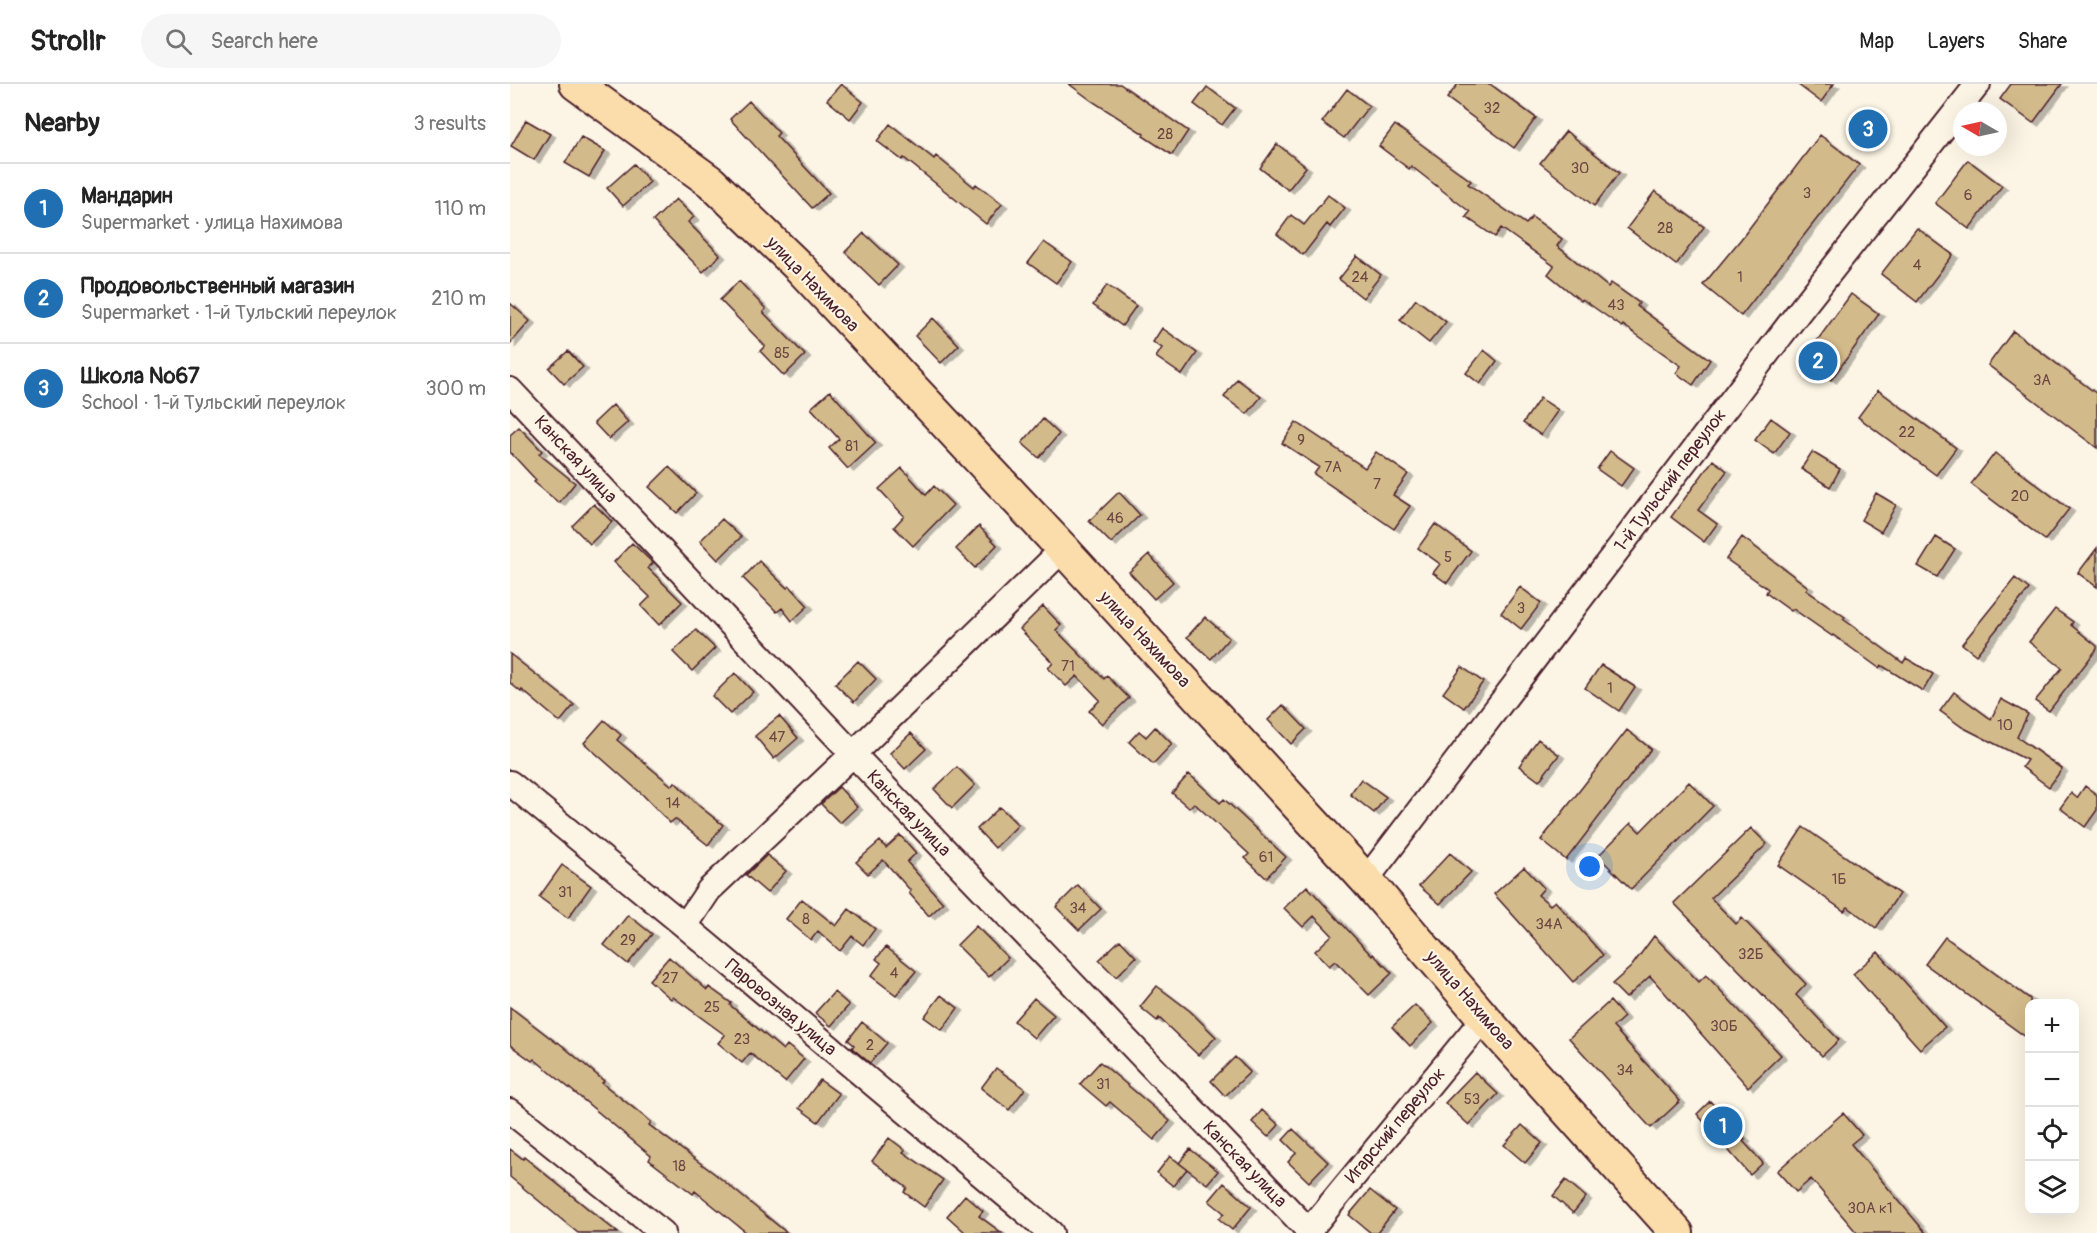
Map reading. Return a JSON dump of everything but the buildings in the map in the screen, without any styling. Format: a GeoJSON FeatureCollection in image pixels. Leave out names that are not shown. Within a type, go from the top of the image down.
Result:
{"type":"FeatureCollection","features":[{"type":"Feature","properties":{"kind":"main road","name":"улица Нахимова"},"geometry":{"type":"LineString","coordinates":[[576,84],[711,182],[800,268],[1063,549],[1366,880],[1484,1018],[1677,1233]]}},
{"type":"Feature","properties":{"kind":"street","name":"1-й Тульский переулок"},"geometry":{"type":"LineString","coordinates":[[1366,880],[1791,321],[1978,84]]}},
{"type":"Feature","properties":{"kind":"street","name":"Канская улица"},"geometry":{"type":"LineString","coordinates":[[510,390],[1309,1232]]}},
{"type":"Feature","properties":{"kind":"street"},"geometry":{"type":"LineString","coordinates":[[685,926],[709,890],[853,754],[1063,549]]}},
{"type":"Feature","properties":{"kind":"street","name":"Паровозная улица"},"geometry":{"type":"LineString","coordinates":[[510,783],[685,926],[1051,1233]]}},
{"type":"Feature","properties":{"kind":"street","name":"Игарский переулок"},"geometry":{"type":"LineString","coordinates":[[1309,1232],[1484,1018]]}},
{"type":"Feature","properties":{"kind":"street"},"geometry":{"type":"LineString","coordinates":[[510,1111],[663,1233]]}},
{"type":"Feature","properties":{"kind":"place","name":"Школа №67"},"geometry":{"type":"Point","coordinates":[1868,129]}},
{"type":"Feature","properties":{"kind":"place","name":"Продовольственный магазин"},"geometry":{"type":"Point","coordinates":[1818,361]}},
{"type":"Feature","properties":{"kind":"place","name":"Мандарин"},"geometry":{"type":"Point","coordinates":[1723,1126]}}]}
